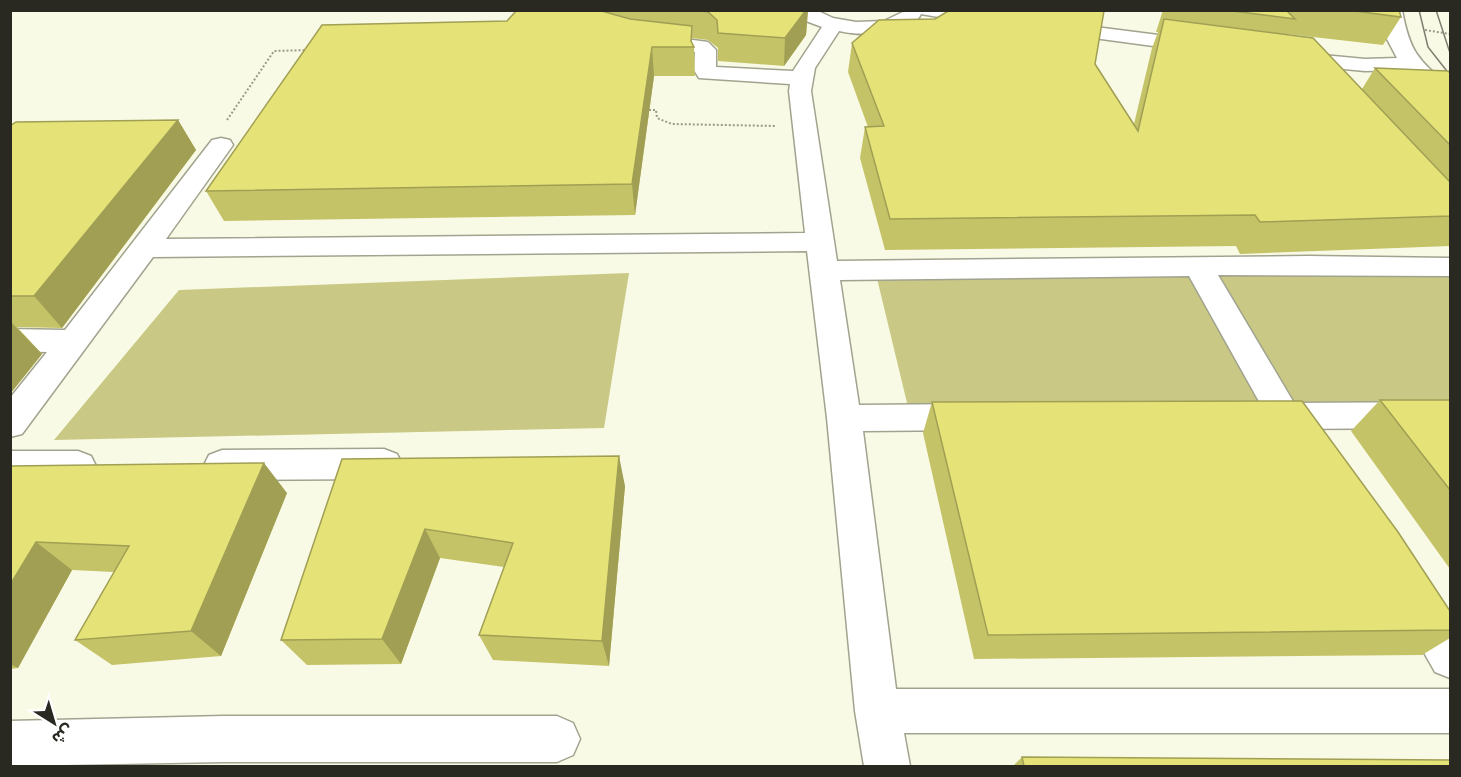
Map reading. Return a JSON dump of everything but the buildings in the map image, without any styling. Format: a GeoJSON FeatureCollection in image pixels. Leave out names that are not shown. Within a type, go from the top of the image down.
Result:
{"type":"FeatureCollection","features":[{"type":"Feature","properties":{"kind":"street"},"geometry":{"type":"LineString","coordinates":[[596,10],[594,20],[596,25],[613,35],[701,46],[706,50],[705,70],[707,74],[801,78]]}},
{"type":"Feature","properties":{"kind":"street"},"geometry":{"type":"LineString","coordinates":[[801,10],[812,18],[833,26],[877,28],[896,24],[910,17],[916,10]]}},
{"type":"Feature","properties":{"kind":"street"},"geometry":{"type":"LineString","coordinates":[[927,10],[1013,23]]}},
{"type":"Feature","properties":{"kind":"street"},"geometry":{"type":"LineString","coordinates":[[1392,10],[1396,36],[1401,48],[1412,64],[1450,98]]}},
{"type":"Feature","properties":{"kind":"street"},"geometry":{"type":"LineString","coordinates":[[833,26],[810,58],[801,78],[804,126],[824,257],[877,711],[887,766]]}},
{"type":"Feature","properties":{"kind":"street"},"geometry":{"type":"LineString","coordinates":[[1034,26],[1113,27],[1220,49]]}},
{"type":"Feature","properties":{"kind":"street"},"geometry":{"type":"LineString","coordinates":[[1275,56],[1365,65],[1412,64]]}},
{"type":"Feature","properties":{"kind":"street"},"geometry":{"type":"LineString","coordinates":[[1307,60],[1330,86]]}},
{"type":"Feature","properties":{"kind":"street"},"geometry":{"type":"LineString","coordinates":[[10,424],[72,341],[147,248],[221,145]]}},
{"type":"Feature","properties":{"kind":"street"},"geometry":{"type":"LineString","coordinates":[[147,248],[437,244],[824,257],[1198,266],[1450,267]]}},
{"type":"Feature","properties":{"kind":"street"},"geometry":{"type":"LineString","coordinates":[[1198,266],[1284,416]]}},
{"type":"Feature","properties":{"kind":"street"},"geometry":{"type":"LineString","coordinates":[[10,340],[72,341]]}},
{"type":"Feature","properties":{"kind":"street"},"geometry":{"type":"LineString","coordinates":[[1237,416],[1450,415]]}},
{"type":"Feature","properties":{"kind":"street"},"geometry":{"type":"LineString","coordinates":[[844,418],[1010,417]]}},
{"type":"Feature","properties":{"kind":"street"},"geometry":{"type":"LineString","coordinates":[[190,465],[417,464]]}},
{"type":"Feature","properties":{"kind":"street"},"geometry":{"type":"LineString","coordinates":[[10,466],[106,466]]}},
{"type":"Feature","properties":{"kind":"street"},"geometry":{"type":"LineString","coordinates":[[1399,578],[1450,657]]}},
{"type":"Feature","properties":{"kind":"street"},"geometry":{"type":"LineString","coordinates":[[877,711],[1450,711]]}},
{"type":"Feature","properties":{"kind":"street"},"geometry":{"type":"LineString","coordinates":[[10,744],[224,739],[557,739]]}},
{"type":"Feature","properties":{"kind":"path"},"geometry":{"type":"LineString","coordinates":[[221,145],[210,146],[274,51],[320,50]]}},
{"type":"Feature","properties":{"kind":"path"},"geometry":{"type":"LineString","coordinates":[[645,110],[656,110],[657,118],[672,124],[804,126]]}},
{"type":"Feature","properties":{"kind":"shaded area"},"geometry":{"type":"Polygon","coordinates":[[[1450,258],[1450,407],[908,407],[874,266],[1450,258]]]}},
{"type":"Feature","properties":{"kind":"shaded area"},"geometry":{"type":"Polygon","coordinates":[[[629,273],[604,428],[54,440],[179,290],[629,273]]]}},
{"type":"Feature","properties":{"kind":"tram line"},"geometry":{"type":"LineString","coordinates":[[1419,10],[1428,47],[1450,75]]}},
{"type":"Feature","properties":{"kind":"tram line"},"geometry":{"type":"LineString","coordinates":[[1436,10],[1450,53]]}}]}
